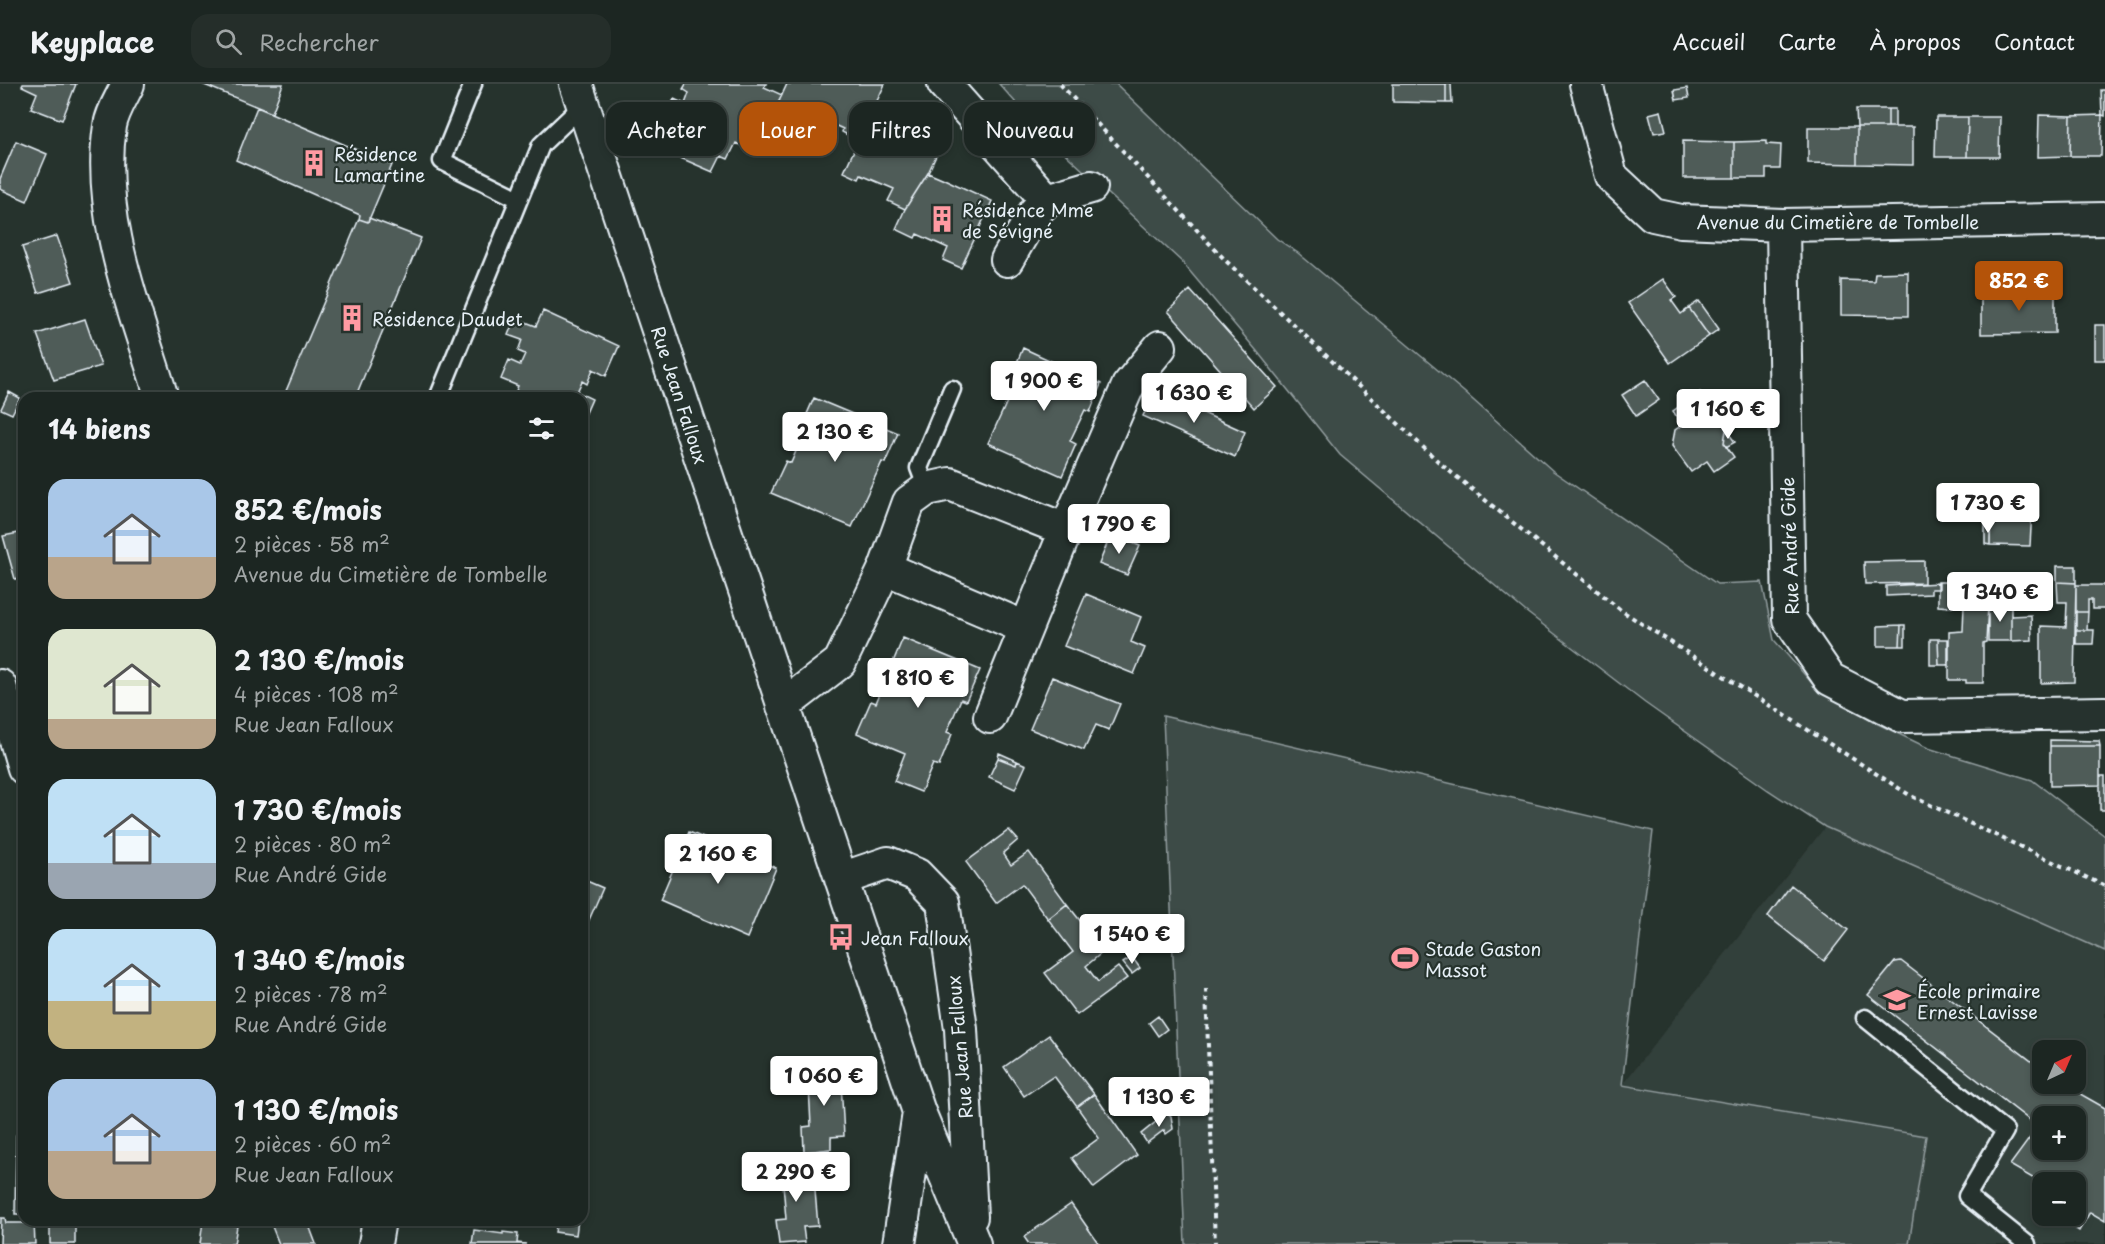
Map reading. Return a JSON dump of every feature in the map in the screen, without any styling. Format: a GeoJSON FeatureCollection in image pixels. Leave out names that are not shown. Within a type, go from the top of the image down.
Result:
{"type":"FeatureCollection","features":[{"type":"Feature","properties":{"kind":"street"},"geometry":{"type":"LineString","coordinates":[[128,84],[110,124],[107,185],[118,252],[160,392]]}},
{"type":"Feature","properties":{"kind":"street"},"geometry":{"type":"LineString","coordinates":[[944,84],[1047,200]]}},
{"type":"Feature","properties":{"kind":"street","name":"Avenue du Cimetière de Tombelle"},"geometry":{"type":"LineString","coordinates":[[1586,84],[1611,176],[1653,214],[1681,221],[1783,225],[2105,219]]}},
{"type":"Feature","properties":{"kind":"street","name":"Rue Jean Falloux"},"geometry":{"type":"LineString","coordinates":[[580,94],[919,1112],[973,1241]]}},
{"type":"Feature","properties":{"kind":"street"},"geometry":{"type":"LineString","coordinates":[[1007,260],[1035,212],[1047,200],[1090,187]]}},
{"type":"Feature","properties":{"kind":"street","name":"Rue André Gide"},"geometry":{"type":"LineString","coordinates":[[1783,225],[1789,619],[1830,679],[1902,716],[2105,713]]}},
{"type":"Feature","properties":{"kind":"street"},"geometry":{"type":"LineString","coordinates":[[990,717],[1066,530],[1128,386],[1160,347]]}},
{"type":"Feature","properties":{"kind":"street"},"geometry":{"type":"LineString","coordinates":[[783,706],[840,662],[885,568],[909,502],[927,489],[950,484],[1066,530]]}},
{"type":"Feature","properties":{"kind":"street"},"geometry":{"type":"LineString","coordinates":[[885,568],[1026,628]]}},
{"type":"Feature","properties":{"kind":"street"},"geometry":{"type":"LineString","coordinates":[[0,686],[18,748]]}},
{"type":"Feature","properties":{"kind":"street","name":"Rue Jean Falloux"},"geometry":{"type":"LineString","coordinates":[[841,879],[888,863],[917,875],[943,902],[961,1029],[973,1241]]}},
{"type":"Feature","properties":{"kind":"street","name":"Rue Jean Falloux"},"geometry":{"type":"LineString","coordinates":[[899,1244],[919,1112]]}},
{"type":"Feature","properties":{"kind":"street"},"geometry":{"type":"LineString","coordinates":[[375,1244],[378,1226]]}},
{"type":"Feature","properties":{"kind":"lane"},"geometry":{"type":"LineString","coordinates":[[473,84],[442,161],[519,199]]}},
{"type":"Feature","properties":{"kind":"lane"},"geometry":{"type":"LineString","coordinates":[[440,392],[541,145],[580,94]]}},
{"type":"Feature","properties":{"kind":"lane"},"geometry":{"type":"LineString","coordinates":[[927,489],[919,468],[952,389]]}},
{"type":"Feature","properties":{"kind":"lane"},"geometry":{"type":"LineString","coordinates":[[1865,1018],[2005,1131],[1967,1196],[2027,1244]]}},
{"type":"Feature","properties":{"kind":"path"},"geometry":{"type":"LineString","coordinates":[[1060,84],[1226,261],[1442,465],[1622,611],[1911,796],[2105,886]]}},
{"type":"Feature","properties":{"kind":"path"},"geometry":{"type":"LineString","coordinates":[[1206,989],[1215,1244]]}},
{"type":"Feature","properties":{"kind":"shaded area"},"geometry":{"type":"Polygon","coordinates":[[[999,84],[1116,84],[1277,239],[1298,253],[1464,392],[1553,471],[1717,584],[1762,582],[1774,640],[1811,682],[1876,723],[1928,748],[2032,780],[2105,836],[2105,951],[1825,827],[1768,790],[1645,703],[1525,611],[1340,455],[1182,262],[1068,156],[1095,156],[1095,102],[1015,102],[999,84]]]}},
{"type":"Feature","properties":{"kind":"shaded area","name":"Stade Gaston Massot"},"geometry":{"type":"Polygon","coordinates":[[[1163,716],[1653,831],[1622,1085],[1926,1136],[1909,1244],[1185,1244],[1163,716]]]}},
{"type":"Feature","properties":{"kind":"shaded area","name":"École primaire Ernest Lavisse"},"geometry":{"type":"Polygon","coordinates":[[[1825,827],[2105,951],[2105,1244],[1909,1244],[1926,1136],[1622,1085],[1825,827]]]}},
{"type":"Feature","properties":{"kind":"building"},"geometry":{"type":"Polygon","coordinates":[[[23,84],[76,84],[62,120],[31,108],[37,93],[22,86],[23,84]]]}},
{"type":"Feature","properties":{"kind":"building"},"geometry":{"type":"Polygon","coordinates":[[[202,84],[283,84],[272,113],[202,84]]]}},
{"type":"Feature","properties":{"kind":"building"},"geometry":{"type":"Polygon","coordinates":[[[686,84],[766,84],[764,87],[782,95],[778,102],[739,102],[739,144],[736,143],[728,159],[721,156],[727,156],[727,102],[686,102],[689,93],[683,89],[686,84]]]}},
{"type":"Feature","properties":{"kind":"building"},"geometry":{"type":"Polygon","coordinates":[[[787,84],[885,84],[876,102],[849,102],[849,136],[837,126],[837,102],[779,102],[787,84]]]}},
{"type":"Feature","properties":{"kind":"building"},"geometry":{"type":"Polygon","coordinates":[[[1393,84],[1446,84],[1446,103],[1393,102],[1393,84]]]}},
{"type":"Feature","properties":{"kind":"building"},"geometry":{"type":"Polygon","coordinates":[[[1446,84],[1451,84],[1452,103],[1446,103],[1446,84]]]}},
{"type":"Feature","properties":{"kind":"building"},"geometry":{"type":"Polygon","coordinates":[[[1687,88],[1689,98],[1676,100],[1674,90],[1687,88]]]}},
{"type":"Feature","properties":{"kind":"building"},"geometry":{"type":"Polygon","coordinates":[[[2101,90],[2105,90],[2105,116],[2102,115],[2101,90]]]}},
{"type":"Feature","properties":{"kind":"building","name":"Résidence Lamartine"},"geometry":{"type":"Polygon","coordinates":[[[257,107],[392,165],[368,222],[359,219],[360,215],[236,160],[257,107]]]}},
{"type":"Feature","properties":{"kind":"building"},"geometry":{"type":"Polygon","coordinates":[[[1856,109],[1888,109],[1888,127],[1857,127],[1856,109]]]}},
{"type":"Feature","properties":{"kind":"building"},"geometry":{"type":"Polygon","coordinates":[[[1888,109],[1895,109],[1895,127],[1888,127],[1888,109]]]}},
{"type":"Feature","properties":{"kind":"building"},"geometry":{"type":"Polygon","coordinates":[[[1661,111],[1666,131],[1654,133],[1649,114],[1661,111]]]}},
{"type":"Feature","properties":{"kind":"building"},"geometry":{"type":"Polygon","coordinates":[[[2039,115],[2071,116],[2070,156],[2038,157],[2039,115]]]}},
{"type":"Feature","properties":{"kind":"building"},"geometry":{"type":"Polygon","coordinates":[[[2102,115],[2101,156],[2070,156],[2071,116],[2102,115]]]}},
{"type":"Feature","properties":{"kind":"building"},"geometry":{"type":"Polygon","coordinates":[[[1936,117],[1968,117],[1967,157],[1935,157],[1936,117]]]}},
{"type":"Feature","properties":{"kind":"building"},"geometry":{"type":"Polygon","coordinates":[[[1968,117],[2000,117],[1999,157],[1967,157],[1968,117]]]}},
{"type":"Feature","properties":{"kind":"building"},"geometry":{"type":"Polygon","coordinates":[[[1808,127],[1857,127],[1857,164],[1808,163],[1808,127]]]}},
{"type":"Feature","properties":{"kind":"building"},"geometry":{"type":"Polygon","coordinates":[[[1857,127],[1913,127],[1913,165],[1857,164],[1857,127]]]}},
{"type":"Feature","properties":{"kind":"building"},"geometry":{"type":"Polygon","coordinates":[[[16,141],[47,154],[27,201],[0,189],[0,179],[16,141]]]}},
{"type":"Feature","properties":{"kind":"building"},"geometry":{"type":"Polygon","coordinates":[[[1683,141],[1734,142],[1734,178],[1683,178],[1683,141]]]}},
{"type":"Feature","properties":{"kind":"building"},"geometry":{"type":"Polygon","coordinates":[[[1766,141],[1766,144],[1781,145],[1780,169],[1766,169],[1766,178],[1734,178],[1734,142],[1766,141]]]}},
{"type":"Feature","properties":{"kind":"building"},"geometry":{"type":"Polygon","coordinates":[[[676,156],[721,156],[713,172],[676,156]]]}},
{"type":"Feature","properties":{"kind":"building"},"geometry":{"type":"Polygon","coordinates":[[[851,156],[936,156],[905,209],[888,201],[894,189],[861,175],[859,179],[844,172],[851,156]]]}},
{"type":"Feature","properties":{"kind":"building","name":"Résidence Mme de Sévigné"},"geometry":{"type":"Polygon","coordinates":[[[928,173],[992,201],[961,268],[943,260],[948,248],[917,234],[915,238],[896,229],[905,209],[928,173]]]}},
{"type":"Feature","properties":{"kind":"building","name":"Résidence Daudet"},"geometry":{"type":"Polygon","coordinates":[[[369,218],[421,238],[357,392],[286,392],[359,219],[368,222],[369,218]]]}},
{"type":"Feature","properties":{"kind":"building"},"geometry":{"type":"Polygon","coordinates":[[[57,236],[73,282],[38,293],[22,247],[57,236]]]}},
{"type":"Feature","properties":{"kind":"building"},"geometry":{"type":"Polygon","coordinates":[[[1908,272],[1908,316],[1841,315],[1841,280],[1874,281],[1875,273],[1908,272]]]}},
{"type":"Feature","properties":{"kind":"building"},"geometry":{"type":"Polygon","coordinates":[[[1663,279],[1676,297],[1671,300],[1681,314],[1689,308],[1709,336],[1670,363],[1628,303],[1663,279]]]}},
{"type":"Feature","properties":{"kind":"building"},"geometry":{"type":"Polygon","coordinates":[[[2011,288],[2055,288],[2055,333],[1981,334],[1981,294],[2011,294],[2011,288]]]}},
{"type":"Feature","properties":{"kind":"building"},"geometry":{"type":"Polygon","coordinates":[[[1190,290],[1277,387],[1254,408],[1168,311],[1190,290]]]}},
{"type":"Feature","properties":{"kind":"building"},"geometry":{"type":"Polygon","coordinates":[[[1699,301],[1719,329],[1709,336],[1689,308],[1699,301]]]}},
{"type":"Feature","properties":{"kind":"building"},"geometry":{"type":"Polygon","coordinates":[[[543,311],[619,346],[606,376],[593,369],[587,384],[582,381],[577,392],[516,392],[518,386],[501,379],[509,360],[520,365],[525,354],[518,351],[522,340],[508,335],[515,318],[536,326],[543,311]]]}},
{"type":"Feature","properties":{"kind":"building"},"geometry":{"type":"Polygon","coordinates":[[[85,319],[101,366],[54,380],[37,334],[85,319]]]}},
{"type":"Feature","properties":{"kind":"building"},"geometry":{"type":"Polygon","coordinates":[[[2095,325],[2105,325],[2105,360],[2095,360],[2095,325]]]}},
{"type":"Feature","properties":{"kind":"building"},"geometry":{"type":"Polygon","coordinates":[[[1023,348],[1101,384],[1090,412],[1085,410],[1070,441],[1076,444],[1062,476],[988,443],[1016,382],[1010,379],[1023,348]]]}},
{"type":"Feature","properties":{"kind":"building"},"geometry":{"type":"Polygon","coordinates":[[[1645,380],[1659,400],[1636,416],[1622,395],[1645,380]]]}},
{"type":"Feature","properties":{"kind":"building"},"geometry":{"type":"Polygon","coordinates":[[[1155,391],[1245,432],[1235,457],[1143,416],[1155,391]]]}},
{"type":"Feature","properties":{"kind":"building"},"geometry":{"type":"Polygon","coordinates":[[[9,392],[18,397],[12,414],[1,409],[9,392]]]}},
{"type":"Feature","properties":{"kind":"building"},"geometry":{"type":"Polygon","coordinates":[[[1700,392],[1710,406],[1724,396],[1738,418],[1725,427],[1724,443],[1734,457],[1714,471],[1707,461],[1691,472],[1672,446],[1675,430],[1682,425],[1673,411],[1700,392]]]}},
{"type":"Feature","properties":{"kind":"building"},"geometry":{"type":"Polygon","coordinates":[[[814,398],[898,433],[852,527],[771,493],[786,461],[791,463],[804,432],[800,430],[814,398]]]}},
{"type":"Feature","properties":{"kind":"building"},"geometry":{"type":"Polygon","coordinates":[[[1726,430],[1735,442],[1726,447],[1724,443],[1726,430]]]}},
{"type":"Feature","properties":{"kind":"building"},"geometry":{"type":"Polygon","coordinates":[[[1991,508],[2032,509],[2030,546],[1990,545],[1991,508]]]}},
{"type":"Feature","properties":{"kind":"building"},"geometry":{"type":"Polygon","coordinates":[[[1985,523],[1990,524],[1990,545],[1985,544],[1985,523]]]}},
{"type":"Feature","properties":{"kind":"building"},"geometry":{"type":"Polygon","coordinates":[[[18,533],[18,578],[15,579],[3,536],[18,533]]]}},
{"type":"Feature","properties":{"kind":"building"},"geometry":{"type":"Polygon","coordinates":[[[1111,534],[1140,546],[1127,575],[1099,564],[1111,534]]]}},
{"type":"Feature","properties":{"kind":"building"},"geometry":{"type":"Polygon","coordinates":[[[1924,561],[1924,583],[1865,584],[1864,562],[1924,561]]]}},
{"type":"Feature","properties":{"kind":"building"},"geometry":{"type":"Polygon","coordinates":[[[2057,566],[2076,566],[2076,583],[2057,582],[2057,566]]]}},
{"type":"Feature","properties":{"kind":"building"},"geometry":{"type":"Polygon","coordinates":[[[1938,582],[1962,582],[1962,597],[1953,597],[1952,607],[1938,606],[1938,582]]]}},
{"type":"Feature","properties":{"kind":"building"},"geometry":{"type":"Polygon","coordinates":[[[2057,582],[2076,583],[2074,682],[2041,683],[2041,626],[2066,627],[2067,602],[2058,602],[2057,582]]]}},
{"type":"Feature","properties":{"kind":"building"},"geometry":{"type":"Polygon","coordinates":[[[1939,583],[1939,589],[1931,589],[1931,594],[1886,596],[1886,586],[1939,583]]]}},
{"type":"Feature","properties":{"kind":"building"},"geometry":{"type":"Polygon","coordinates":[[[2076,585],[2105,585],[2105,609],[2092,609],[2092,600],[2088,600],[2088,612],[2076,612],[2076,585]]]}},
{"type":"Feature","properties":{"kind":"building"},"geometry":{"type":"Polygon","coordinates":[[[1086,594],[1141,617],[1131,642],[1145,648],[1134,674],[1064,646],[1086,594]]]}},
{"type":"Feature","properties":{"kind":"building"},"geometry":{"type":"Polygon","coordinates":[[[2011,604],[2011,641],[1988,641],[1988,605],[2011,604]]]}},
{"type":"Feature","properties":{"kind":"building"},"geometry":{"type":"Polygon","coordinates":[[[1964,605],[1988,605],[1986,642],[1983,643],[1983,683],[1949,680],[1949,632],[1963,631],[1964,605]]]}},
{"type":"Feature","properties":{"kind":"building"},"geometry":{"type":"Polygon","coordinates":[[[2076,612],[2088,612],[2087,630],[2076,630],[2076,612]]]}},
{"type":"Feature","properties":{"kind":"building"},"geometry":{"type":"Polygon","coordinates":[[[2031,615],[2032,640],[2011,641],[2011,616],[2031,615]]]}},
{"type":"Feature","properties":{"kind":"building"},"geometry":{"type":"Polygon","coordinates":[[[1901,625],[1900,646],[1878,646],[1878,626],[1901,625]]]}},
{"type":"Feature","properties":{"kind":"building"},"geometry":{"type":"Polygon","coordinates":[[[1901,625],[1905,625],[1905,646],[1900,646],[1901,625]]]}},
{"type":"Feature","properties":{"kind":"building"},"geometry":{"type":"Polygon","coordinates":[[[2076,630],[2094,630],[2093,644],[2076,644],[2076,630]]]}},
{"type":"Feature","properties":{"kind":"building"},"geometry":{"type":"Polygon","coordinates":[[[903,638],[980,670],[966,701],[961,699],[947,732],[952,734],[939,766],[933,764],[921,792],[894,781],[905,753],[857,733],[871,701],[876,703],[903,638]]]}},
{"type":"Feature","properties":{"kind":"building"},"geometry":{"type":"Polygon","coordinates":[[[1930,639],[1938,639],[1939,665],[1930,665],[1930,639]]]}},
{"type":"Feature","properties":{"kind":"building"},"geometry":{"type":"Polygon","coordinates":[[[1938,639],[1948,639],[1948,665],[1939,665],[1938,639]]]}},
{"type":"Feature","properties":{"kind":"building"},"geometry":{"type":"Polygon","coordinates":[[[1052,677],[1120,704],[1109,730],[1096,725],[1084,750],[1030,729],[1052,677]]]}},
{"type":"Feature","properties":{"kind":"building"},"geometry":{"type":"Polygon","coordinates":[[[2050,740],[2099,741],[2100,746],[2050,746],[2050,740]]]}},
{"type":"Feature","properties":{"kind":"building"},"geometry":{"type":"Polygon","coordinates":[[[2050,746],[2100,746],[2100,785],[2050,786],[2050,746]]]}},
{"type":"Feature","properties":{"kind":"building"},"geometry":{"type":"Polygon","coordinates":[[[999,753],[1017,761],[1016,765],[998,758],[999,753]]]}},
{"type":"Feature","properties":{"kind":"building"},"geometry":{"type":"Polygon","coordinates":[[[998,758],[1016,765],[1017,761],[1026,765],[1015,789],[989,777],[998,758]]]}},
{"type":"Feature","properties":{"kind":"building"},"geometry":{"type":"Polygon","coordinates":[[[2100,776],[2105,776],[2105,810],[2100,810],[2100,776]]]}},
{"type":"Feature","properties":{"kind":"building"},"geometry":{"type":"Polygon","coordinates":[[[1009,830],[1018,840],[1003,853],[1011,865],[1029,852],[1067,904],[1048,919],[1022,884],[996,903],[966,862],[1009,830]]]}},
{"type":"Feature","properties":{"kind":"building"},"geometry":{"type":"Polygon","coordinates":[[[689,832],[776,868],[747,938],[660,900],[689,832]]]}},
{"type":"Feature","properties":{"kind":"building"},"geometry":{"type":"Polygon","coordinates":[[[588,882],[603,888],[588,922],[588,882]]]}},
{"type":"Feature","properties":{"kind":"building"},"geometry":{"type":"Polygon","coordinates":[[[1791,885],[1848,930],[1824,961],[1768,916],[1791,885]]]}},
{"type":"Feature","properties":{"kind":"building"},"geometry":{"type":"Polygon","coordinates":[[[1067,904],[1104,951],[1086,966],[1098,982],[1118,967],[1127,978],[1077,1015],[1045,973],[1073,952],[1048,919],[1067,904]]]}},
{"type":"Feature","properties":{"kind":"building"},"geometry":{"type":"Polygon","coordinates":[[[1132,957],[1140,968],[1132,974],[1123,963],[1132,957]]]}},
{"type":"Feature","properties":{"kind":"building"},"geometry":{"type":"Polygon","coordinates":[[[1901,961],[2032,1062],[2032,1094],[2080,1094],[2105,1108],[2105,1221],[2090,1212],[2086,1219],[2086,1172],[2032,1172],[2032,1178],[2010,1165],[2032,1135],[2032,1160],[2086,1160],[2086,1106],[2032,1106],[2032,1122],[1868,995],[1895,962],[1901,961]]]}},
{"type":"Feature","properties":{"kind":"building"},"geometry":{"type":"Polygon","coordinates":[[[1158,1016],[1167,1029],[1158,1036],[1149,1023],[1158,1016]]]}},
{"type":"Feature","properties":{"kind":"building"},"geometry":{"type":"Polygon","coordinates":[[[1049,1035],[1094,1094],[1077,1107],[1054,1076],[1024,1096],[1004,1067],[1049,1035]]]}},
{"type":"Feature","properties":{"kind":"building"},"geometry":{"type":"Polygon","coordinates":[[[840,1063],[844,1136],[831,1137],[831,1149],[804,1152],[803,1127],[811,1126],[808,1066],[840,1063]]]}},
{"type":"Feature","properties":{"kind":"building"},"geometry":{"type":"Polygon","coordinates":[[[1094,1094],[1137,1155],[1094,1188],[1072,1158],[1099,1138],[1077,1107],[1094,1094]]]}},
{"type":"Feature","properties":{"kind":"building"},"geometry":{"type":"Polygon","coordinates":[[[1167,1113],[1171,1116],[1173,1129],[1166,1134],[1164,1130],[1147,1143],[1141,1134],[1167,1113]]]}},
{"type":"Feature","properties":{"kind":"building"},"geometry":{"type":"Polygon","coordinates":[[[16,1135],[18,1135],[18,1214],[15,1214],[16,1135]]]}},
{"type":"Feature","properties":{"kind":"building"},"geometry":{"type":"Polygon","coordinates":[[[588,1136],[591,1136],[588,1155],[588,1136]]]}},
{"type":"Feature","properties":{"kind":"building"},"geometry":{"type":"Polygon","coordinates":[[[813,1167],[818,1226],[803,1227],[805,1242],[779,1244],[776,1220],[786,1219],[783,1184],[768,1186],[767,1171],[813,1167]]]}},
{"type":"Feature","properties":{"kind":"building"},"geometry":{"type":"Polygon","coordinates":[[[1071,1204],[1099,1244],[1029,1244],[1024,1237],[1071,1204]]]}},
{"type":"Feature","properties":{"kind":"building"},"geometry":{"type":"Polygon","coordinates":[[[1,1218],[5,1218],[6,1223],[18,1223],[18,1226],[34,1226],[35,1244],[0,1244],[1,1218]]]}},
{"type":"Feature","properties":{"kind":"building"},"geometry":{"type":"Polygon","coordinates":[[[50,1226],[75,1226],[75,1244],[50,1244],[50,1226]]]}},
{"type":"Feature","properties":{"kind":"building"},"geometry":{"type":"Polygon","coordinates":[[[202,1226],[237,1226],[234,1244],[200,1244],[202,1226]]]}},
{"type":"Feature","properties":{"kind":"building"},"geometry":{"type":"Polygon","coordinates":[[[272,1226],[309,1226],[316,1244],[279,1244],[272,1226]]]}},
{"type":"Feature","properties":{"kind":"building"},"geometry":{"type":"Polygon","coordinates":[[[556,1226],[577,1226],[576,1235],[555,1232],[556,1226]]]}},
{"type":"Feature","properties":{"kind":"building"},"geometry":{"type":"Polygon","coordinates":[[[2071,1226],[2082,1226],[2079,1231],[2071,1226]]]}},
{"type":"Feature","properties":{"kind":"building"},"geometry":{"type":"Polygon","coordinates":[[[474,1230],[518,1234],[517,1243],[526,1244],[472,1244],[474,1230]]]}},
{"type":"Feature","properties":{"kind":"place","name":"Résidence Lamartine"},"geometry":{"type":"Point","coordinates":[314,163]}},
{"type":"Feature","properties":{"kind":"place","name":"Résidence Mme de Sévigné"},"geometry":{"type":"Point","coordinates":[942,219]}},
{"type":"Feature","properties":{"kind":"place","name":"Résidence Daudet"},"geometry":{"type":"Point","coordinates":[352,318]}},
{"type":"Feature","properties":{"kind":"place","name":"Jean Falloux"},"geometry":{"type":"Point","coordinates":[841,937]}},
{"type":"Feature","properties":{"kind":"place","name":"Stade Gaston Massot"},"geometry":{"type":"Point","coordinates":[1405,958]}},
{"type":"Feature","properties":{"kind":"place","name":"École primaire Ernest Lavisse"},"geometry":{"type":"Point","coordinates":[1897,1000]}}]}
